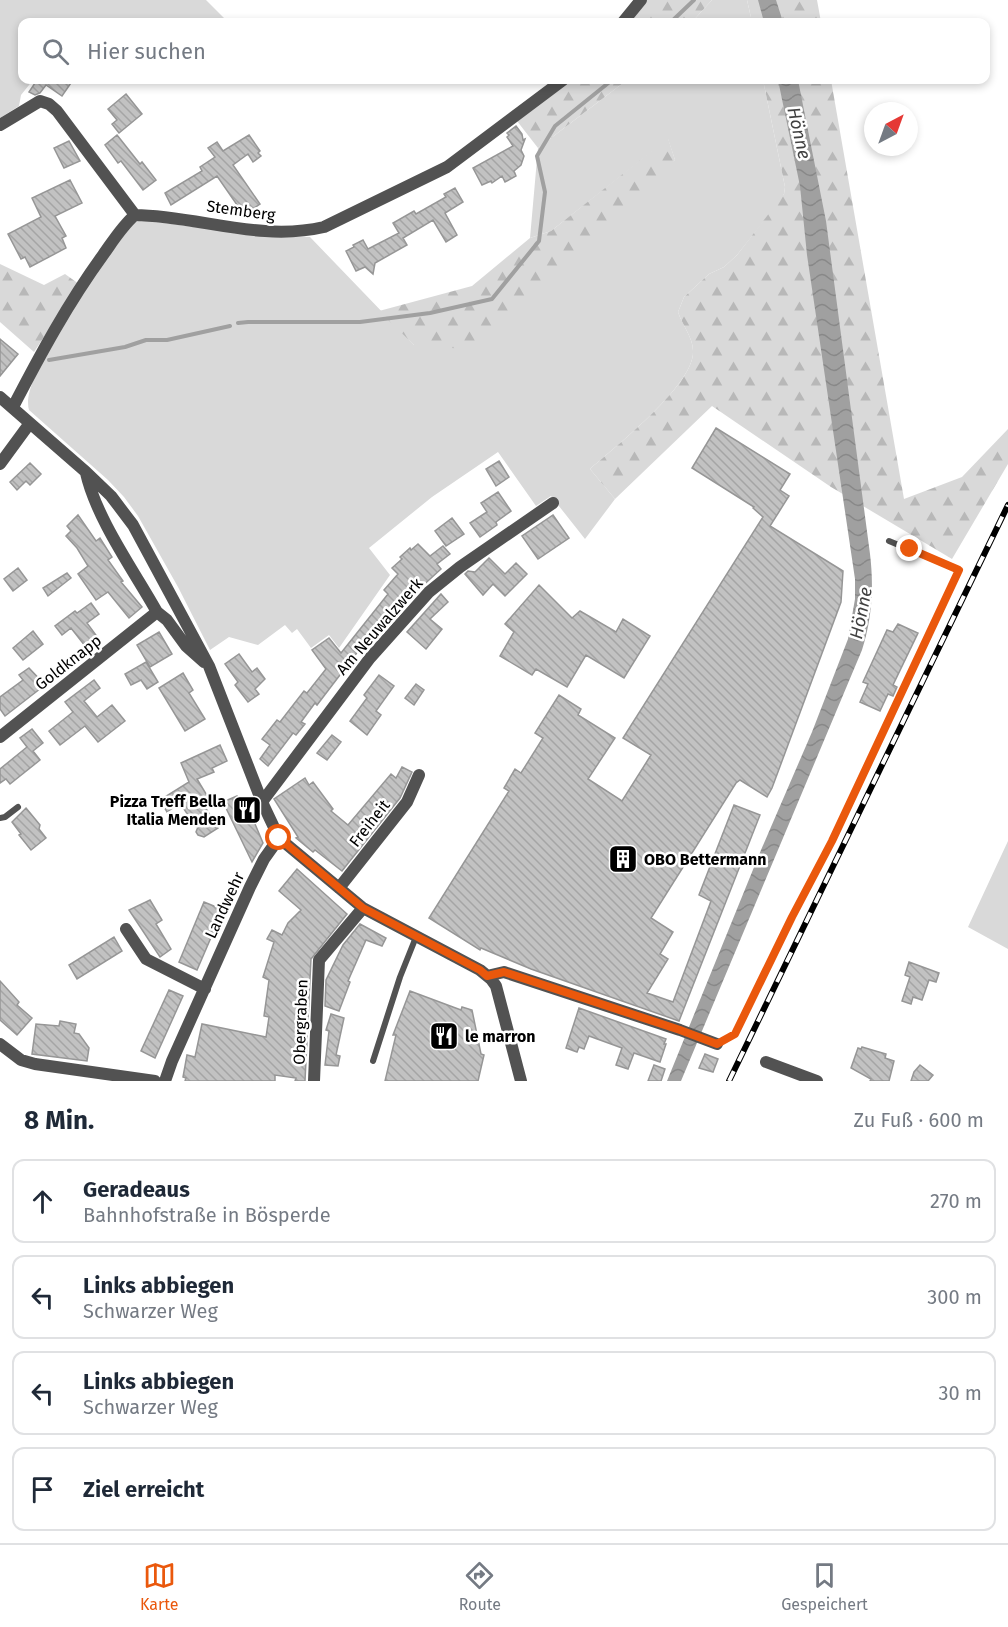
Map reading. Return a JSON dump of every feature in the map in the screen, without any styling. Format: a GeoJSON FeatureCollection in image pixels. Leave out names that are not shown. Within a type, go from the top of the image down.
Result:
{"type":"FeatureCollection","features":[{"type":"Feature","properties":{"kind":"street"},"geometry":{"type":"LineString","coordinates":[[625,18],[641,0]]}},
{"type":"Feature","properties":{"kind":"street","name":"Stemberg"},"geometry":{"type":"LineString","coordinates":[[135,215],[184,219],[252,231],[304,232],[324,227],[447,167],[558,84]]}},
{"type":"Feature","properties":{"kind":"street"},"geometry":{"type":"LineString","coordinates":[[0,125],[39,101],[49,104],[57,111],[135,215],[121,229],[87,276],[47,341],[13,408]]}},
{"type":"Feature","properties":{"kind":"street"},"geometry":{"type":"LineString","coordinates":[[0,397],[111,496],[133,525],[209,666],[261,802],[279,838],[363,908],[480,970],[487,976],[496,986],[521,1081]]}},
{"type":"Feature","properties":{"kind":"street"},"geometry":{"type":"LineString","coordinates":[[0,464],[30,423]]}},
{"type":"Feature","properties":{"kind":"street"},"geometry":{"type":"LineString","coordinates":[[86,472],[90,492],[157,612],[167,620],[186,646],[209,666]]}},
{"type":"Feature","properties":{"kind":"street","name":"Am Neuwalzwerk"},"geometry":{"type":"LineString","coordinates":[[261,802],[370,658],[429,592],[460,567],[553,503]]}},
{"type":"Feature","properties":{"kind":"street","name":"Goldknapp"},"geometry":{"type":"LineString","coordinates":[[0,737],[157,612]]}},
{"type":"Feature","properties":{"kind":"street","name":"Freiheit"},"geometry":{"type":"LineString","coordinates":[[339,888],[407,802],[419,775]]}},
{"type":"Feature","properties":{"kind":"street","name":"Landwehr"},"geometry":{"type":"LineString","coordinates":[[165,1081],[250,887],[264,859],[279,838]]}},
{"type":"Feature","properties":{"kind":"street","name":"Obergraben"},"geometry":{"type":"LineString","coordinates":[[314,1081],[319,960],[363,908]]}},
{"type":"Feature","properties":{"kind":"street"},"geometry":{"type":"LineString","coordinates":[[126,928],[146,959],[205,989]]}},
{"type":"Feature","properties":{"kind":"street"},"geometry":{"type":"LineString","coordinates":[[487,976],[504,972],[717,1044]]}},
{"type":"Feature","properties":{"kind":"street"},"geometry":{"type":"LineString","coordinates":[[0,1044],[21,1060],[35,1064],[155,1081]]}},
{"type":"Feature","properties":{"kind":"street"},"geometry":{"type":"LineString","coordinates":[[766,1062],[817,1081]]}},
{"type":"Feature","properties":{"kind":"lane"},"geometry":{"type":"LineString","coordinates":[[717,1044],[735,1034],[832,841],[959,570],[889,541]]}},
{"type":"Feature","properties":{"kind":"lane"},"geometry":{"type":"LineString","coordinates":[[0,818],[18,807]]}},
{"type":"Feature","properties":{"kind":"lane"},"geometry":{"type":"LineString","coordinates":[[373,1062],[400,977],[416,937]]}},
{"type":"Feature","properties":{"kind":"green space"},"geometry":{"type":"Polygon","coordinates":[[[0,0],[206,0],[224,18],[18,18],[18,84],[30,84],[21,95],[19,106],[0,118],[0,0]]]}},
{"type":"Feature","properties":{"kind":"green space"},"geometry":{"type":"Polygon","coordinates":[[[645,0],[712,0],[696,18],[630,18],[645,0]]]}},
{"type":"Feature","properties":{"kind":"green space"},"geometry":{"type":"Polygon","coordinates":[[[712,0],[747,0],[751,18],[696,18],[712,0]]]}},
{"type":"Feature","properties":{"kind":"green space"},"geometry":{"type":"Polygon","coordinates":[[[747,0],[817,0],[820,18],[751,18],[747,0]]]}},
{"type":"Feature","properties":{"kind":"green space"},"geometry":{"type":"Polygon","coordinates":[[[564,84],[622,84],[538,148],[517,121],[564,84]]]}},
{"type":"Feature","properties":{"kind":"green space"},"geometry":{"type":"Polygon","coordinates":[[[622,84],[764,84],[785,187],[784,194],[737,255],[724,267],[709,274],[684,297],[678,312],[691,341],[693,351],[690,365],[668,397],[652,414],[590,469],[615,499],[585,539],[551,496],[536,506],[498,452],[432,497],[369,548],[390,575],[339,648],[329,635],[311,648],[297,629],[292,633],[285,625],[258,645],[229,637],[210,650],[178,587],[138,516],[124,497],[29,410],[29,393],[37,371],[68,315],[133,223],[142,220],[253,235],[310,237],[414,345],[675,160],[668,139],[551,231],[530,238],[538,148],[622,84]]]}},
{"type":"Feature","properties":{"kind":"green space"},"geometry":{"type":"Polygon","coordinates":[[[764,84],[832,84],[904,499],[962,477],[1008,429],[1008,464],[952,559],[831,487],[712,406],[615,499],[590,469],[652,414],[681,380],[690,365],[693,351],[678,312],[684,297],[709,274],[724,267],[737,255],[784,194],[785,187],[764,84]]]}},
{"type":"Feature","properties":{"kind":"green space"},"geometry":{"type":"Polygon","coordinates":[[[668,138],[675,160],[477,350],[414,345],[379,311],[472,286],[530,238],[551,231],[668,138]]]}},
{"type":"Feature","properties":{"kind":"green space"},"geometry":{"type":"Polygon","coordinates":[[[0,264],[44,285],[65,274],[79,284],[34,352],[0,322],[0,264]]]}},
{"type":"Feature","properties":{"kind":"green space"},"geometry":{"type":"Polygon","coordinates":[[[1008,841],[1008,949],[968,927],[1008,841]]]}},
{"type":"Feature","properties":{"kind":"water"},"geometry":{"type":"Polygon","coordinates":[[[758,0],[776,0],[782,18],[763,18],[758,0]]]}},
{"type":"Feature","properties":{"kind":"water","name":"Hönne"},"geometry":{"type":"Polygon","coordinates":[[[779,84],[799,84],[826,221],[870,554],[872,591],[870,615],[862,650],[681,1081],[667,1081],[761,850],[812,732],[848,639],[855,599],[855,579],[807,255],[800,186],[779,84]]]}},
{"type":"Feature","properties":{"kind":"building"},"geometry":{"type":"Polygon","coordinates":[[[34,84],[70,84],[62,96],[46,85],[40,93],[35,95],[29,92],[34,84]]]}},
{"type":"Feature","properties":{"kind":"building"},"geometry":{"type":"Polygon","coordinates":[[[126,94],[142,114],[119,133],[112,124],[117,120],[108,109],[126,94]]]}},
{"type":"Feature","properties":{"kind":"building"},"geometry":{"type":"Polygon","coordinates":[[[516,126],[523,140],[525,139],[521,150],[524,156],[521,165],[514,171],[516,176],[505,182],[502,176],[492,183],[491,181],[482,185],[473,168],[513,146],[507,133],[516,126]]]}},
{"type":"Feature","properties":{"kind":"building"},"geometry":{"type":"Polygon","coordinates":[[[117,135],[156,180],[143,190],[121,161],[118,163],[105,145],[117,135]]]}},
{"type":"Feature","properties":{"kind":"building"},"geometry":{"type":"Polygon","coordinates":[[[249,135],[261,156],[253,162],[248,154],[233,165],[260,204],[244,215],[217,176],[171,205],[165,193],[202,171],[200,167],[215,157],[208,148],[217,142],[223,151],[249,135]]]}},
{"type":"Feature","properties":{"kind":"building"},"geometry":{"type":"Polygon","coordinates":[[[69,141],[80,161],[64,168],[54,148],[69,141]]]}},
{"type":"Feature","properties":{"kind":"building"},"geometry":{"type":"Polygon","coordinates":[[[70,180],[82,203],[55,216],[66,236],[62,238],[66,248],[30,267],[25,257],[21,259],[8,234],[41,217],[32,198],[70,180]]]}},
{"type":"Feature","properties":{"kind":"building"},"geometry":{"type":"Polygon","coordinates":[[[455,188],[463,202],[445,213],[457,235],[446,242],[433,220],[403,238],[407,245],[375,263],[373,274],[365,267],[356,271],[346,251],[354,247],[353,245],[363,240],[368,249],[399,233],[393,223],[414,211],[416,214],[446,197],[444,194],[455,188]]]}},
{"type":"Feature","properties":{"kind":"building"},"geometry":{"type":"Polygon","coordinates":[[[0,339],[18,354],[0,376],[0,339]]]}},
{"type":"Feature","properties":{"kind":"building"},"geometry":{"type":"Polygon","coordinates":[[[716,428],[790,474],[780,490],[789,496],[770,526],[843,571],[841,602],[772,788],[767,797],[740,780],[736,783],[651,918],[673,932],[660,954],[668,959],[647,993],[673,1002],[711,901],[699,895],[734,805],[760,815],[679,1021],[531,969],[481,948],[480,950],[429,918],[509,791],[504,788],[515,769],[521,773],[543,738],[535,733],[559,695],[581,709],[578,715],[615,738],[588,779],[622,801],[651,755],[623,738],[763,517],[754,507],[692,468],[716,428]]]}},
{"type":"Feature","properties":{"kind":"building"},"geometry":{"type":"Polygon","coordinates":[[[499,461],[509,477],[496,486],[486,469],[499,461]]]}},
{"type":"Feature","properties":{"kind":"building"},"geometry":{"type":"Polygon","coordinates":[[[30,463],[41,474],[30,485],[26,481],[17,490],[10,482],[30,463]]]}},
{"type":"Feature","properties":{"kind":"building"},"geometry":{"type":"Polygon","coordinates":[[[498,492],[511,511],[480,537],[470,523],[487,512],[481,503],[498,492]]]}},
{"type":"Feature","properties":{"kind":"building"},"geometry":{"type":"Polygon","coordinates":[[[78,515],[96,541],[100,538],[112,557],[108,560],[123,581],[121,582],[142,607],[129,618],[108,592],[96,600],[78,574],[88,566],[66,536],[71,531],[67,526],[78,515]]]}},
{"type":"Feature","properties":{"kind":"building"},"geometry":{"type":"Polygon","coordinates":[[[553,515],[569,538],[538,559],[522,536],[553,515]]]}},
{"type":"Feature","properties":{"kind":"building"},"geometry":{"type":"Polygon","coordinates":[[[452,518],[464,534],[446,546],[435,531],[452,518]]]}},
{"type":"Feature","properties":{"kind":"building"},"geometry":{"type":"Polygon","coordinates":[[[418,544],[430,556],[443,546],[450,554],[437,564],[441,569],[406,601],[404,599],[382,628],[380,626],[359,650],[301,722],[305,724],[296,735],[293,733],[268,766],[260,759],[270,745],[262,739],[277,720],[280,722],[304,691],[307,693],[326,669],[312,650],[329,638],[341,653],[388,594],[384,590],[398,574],[392,568],[402,559],[400,557],[418,544]]]}},
{"type":"Feature","properties":{"kind":"building"},"geometry":{"type":"Polygon","coordinates":[[[489,558],[505,574],[516,563],[527,574],[505,596],[493,584],[483,595],[465,574],[468,571],[475,572],[489,558]]]}},
{"type":"Feature","properties":{"kind":"building"},"geometry":{"type":"Polygon","coordinates":[[[18,568],[27,580],[13,591],[4,579],[18,568]]]}},
{"type":"Feature","properties":{"kind":"building"},"geometry":{"type":"Polygon","coordinates":[[[67,573],[71,578],[48,596],[43,588],[67,573]]]}},
{"type":"Feature","properties":{"kind":"building"},"geometry":{"type":"Polygon","coordinates":[[[539,585],[572,618],[580,611],[616,632],[623,619],[650,636],[624,678],[586,655],[567,687],[536,669],[532,675],[500,656],[514,632],[505,624],[539,585]]]}},
{"type":"Feature","properties":{"kind":"building"},"geometry":{"type":"Polygon","coordinates":[[[441,594],[448,602],[430,619],[442,629],[426,649],[407,632],[441,594]]]}},
{"type":"Feature","properties":{"kind":"building"},"geometry":{"type":"Polygon","coordinates":[[[91,603],[99,614],[87,623],[101,642],[89,651],[71,628],[62,635],[55,626],[75,611],[77,613],[91,603]]]}},
{"type":"Feature","properties":{"kind":"building"},"geometry":{"type":"Polygon","coordinates":[[[898,624],[918,633],[893,685],[897,687],[893,696],[888,694],[880,711],[860,702],[868,684],[863,682],[887,630],[893,632],[898,624]]]}},
{"type":"Feature","properties":{"kind":"building"},"geometry":{"type":"Polygon","coordinates":[[[33,631],[43,644],[23,660],[13,648],[33,631]]]}},
{"type":"Feature","properties":{"kind":"building"},"geometry":{"type":"Polygon","coordinates":[[[159,632],[172,654],[150,667],[137,645],[159,632]]]}},
{"type":"Feature","properties":{"kind":"building"},"geometry":{"type":"Polygon","coordinates":[[[239,654],[252,672],[257,668],[265,679],[255,689],[259,694],[248,702],[235,685],[238,682],[225,664],[239,654]]]}},
{"type":"Feature","properties":{"kind":"building"},"geometry":{"type":"Polygon","coordinates":[[[146,662],[158,682],[147,689],[141,680],[131,685],[125,674],[146,662]]]}},
{"type":"Feature","properties":{"kind":"building"},"geometry":{"type":"Polygon","coordinates":[[[29,668],[45,685],[5,716],[0,709],[0,697],[23,680],[19,675],[29,668]]]}},
{"type":"Feature","properties":{"kind":"building"},"geometry":{"type":"Polygon","coordinates":[[[183,673],[193,690],[189,693],[205,719],[185,731],[159,688],[183,673]]]}},
{"type":"Feature","properties":{"kind":"building"},"geometry":{"type":"Polygon","coordinates":[[[379,675],[394,686],[376,711],[381,715],[367,735],[350,721],[367,698],[364,695],[379,675]]]}},
{"type":"Feature","properties":{"kind":"building"},"geometry":{"type":"Polygon","coordinates":[[[94,680],[100,688],[84,701],[97,717],[112,705],[125,721],[98,742],[85,726],[60,745],[49,731],[73,712],[65,702],[94,680]]]}},
{"type":"Feature","properties":{"kind":"building"},"geometry":{"type":"Polygon","coordinates":[[[416,684],[424,690],[414,705],[405,698],[416,684]]]}},
{"type":"Feature","properties":{"kind":"building"},"geometry":{"type":"Polygon","coordinates":[[[32,729],[43,743],[33,751],[40,760],[10,784],[6,779],[0,783],[0,769],[27,747],[20,738],[32,729]]]}},
{"type":"Feature","properties":{"kind":"building"},"geometry":{"type":"Polygon","coordinates":[[[332,735],[341,742],[327,760],[317,753],[332,735]]]}},
{"type":"Feature","properties":{"kind":"building"},"geometry":{"type":"Polygon","coordinates":[[[220,745],[227,761],[212,768],[214,772],[197,779],[211,802],[205,807],[218,828],[204,837],[198,835],[196,832],[198,827],[191,825],[190,818],[180,803],[167,812],[160,800],[189,782],[181,763],[220,745]]]}},
{"type":"Feature","properties":{"kind":"building"},"geometry":{"type":"Polygon","coordinates":[[[402,767],[412,772],[400,798],[342,871],[296,838],[298,837],[274,799],[305,778],[309,785],[313,782],[333,809],[331,811],[348,825],[391,774],[396,778],[402,767]]]}},
{"type":"Feature","properties":{"kind":"building"},"geometry":{"type":"Polygon","coordinates":[[[237,796],[239,800],[244,798],[263,843],[252,862],[223,802],[237,796]]]}},
{"type":"Feature","properties":{"kind":"building"},"geometry":{"type":"Polygon","coordinates":[[[26,808],[40,825],[39,829],[46,838],[31,850],[12,822],[26,808]]]}},
{"type":"Feature","properties":{"kind":"building"},"geometry":{"type":"Polygon","coordinates":[[[297,869],[347,914],[311,959],[305,1081],[295,1081],[296,1078],[275,1075],[275,1081],[185,1081],[186,1078],[183,1077],[187,1055],[195,1057],[202,1024],[266,1037],[269,1017],[264,1016],[269,980],[263,977],[274,942],[267,939],[272,930],[282,935],[288,923],[301,910],[279,891],[297,869]]]}},
{"type":"Feature","properties":{"kind":"building"},"geometry":{"type":"Polygon","coordinates":[[[150,900],[162,920],[156,924],[171,949],[160,957],[129,910],[150,900]]]}},
{"type":"Feature","properties":{"kind":"building"},"geometry":{"type":"Polygon","coordinates":[[[204,902],[221,909],[222,912],[197,970],[179,962],[204,902]]]}},
{"type":"Feature","properties":{"kind":"building"},"geometry":{"type":"Polygon","coordinates":[[[360,924],[386,938],[382,946],[366,940],[348,981],[350,982],[339,1011],[325,1006],[326,980],[343,945],[360,924]]]}},
{"type":"Feature","properties":{"kind":"building"},"geometry":{"type":"Polygon","coordinates":[[[114,937],[122,951],[77,979],[69,965],[114,937]]]}},
{"type":"Feature","properties":{"kind":"building"},"geometry":{"type":"Polygon","coordinates":[[[909,962],[939,973],[936,982],[929,980],[922,1000],[913,997],[911,1004],[902,1001],[910,977],[905,975],[909,962]]]}},
{"type":"Feature","properties":{"kind":"building"},"geometry":{"type":"Polygon","coordinates":[[[0,981],[19,1002],[17,1005],[32,1018],[17,1035],[0,1020],[0,981]]]}},
{"type":"Feature","properties":{"kind":"building"},"geometry":{"type":"Polygon","coordinates":[[[169,990],[183,996],[155,1058],[141,1051],[169,990]]]}},
{"type":"Feature","properties":{"kind":"building"},"geometry":{"type":"Polygon","coordinates":[[[410,991],[461,1010],[462,1007],[472,1010],[481,1054],[484,1055],[478,1081],[385,1081],[396,1035],[393,1035],[410,991]]]}},
{"type":"Feature","properties":{"kind":"building"},"geometry":{"type":"Polygon","coordinates":[[[579,1008],[666,1039],[660,1062],[634,1053],[628,1069],[616,1065],[622,1048],[589,1036],[584,1049],[579,1047],[577,1052],[566,1048],[579,1008]]]}},
{"type":"Feature","properties":{"kind":"building"},"geometry":{"type":"Polygon","coordinates":[[[331,1014],[344,1018],[336,1055],[340,1056],[338,1066],[325,1065],[329,1031],[326,1030],[331,1014]]]}},
{"type":"Feature","properties":{"kind":"building"},"geometry":{"type":"Polygon","coordinates":[[[60,1021],[76,1024],[74,1033],[79,1034],[89,1048],[87,1061],[32,1054],[36,1024],[59,1026],[60,1021]]]}},
{"type":"Feature","properties":{"kind":"building"},"geometry":{"type":"Polygon","coordinates":[[[862,1047],[886,1054],[885,1058],[894,1061],[889,1081],[870,1081],[871,1079],[851,1068],[858,1048],[862,1047]]]}},
{"type":"Feature","properties":{"kind":"building"},"geometry":{"type":"Polygon","coordinates":[[[705,1054],[718,1059],[713,1072],[699,1068],[705,1054]]]}},
{"type":"Feature","properties":{"kind":"building"},"geometry":{"type":"Polygon","coordinates":[[[654,1065],[665,1069],[661,1081],[648,1081],[654,1065]]]}},
{"type":"Feature","properties":{"kind":"building"},"geometry":{"type":"Polygon","coordinates":[[[920,1065],[933,1075],[928,1081],[911,1081],[914,1072],[920,1065]]]}},
{"type":"Feature","properties":{"kind":"waterway"},"geometry":{"type":"LineString","coordinates":[[675,18],[694,0]]}},
{"type":"Feature","properties":{"kind":"waterway"},"geometry":{"type":"LineString","coordinates":[[238,323],[360,322],[430,313],[492,299],[539,241],[545,192],[537,156],[555,126],[607,84]]}},
{"type":"Feature","properties":{"kind":"waterway"},"geometry":{"type":"LineString","coordinates":[[49,360],[125,347],[146,340],[167,340],[230,326]]}},
{"type":"Feature","properties":{"kind":"railway"},"geometry":{"type":"LineString","coordinates":[[729,1081],[1008,505]]}},
{"type":"Feature","properties":{"kind":"place","name":"Pizza Treff Bella Italia Menden"},"geometry":{"type":"Point","coordinates":[247,810]}},
{"type":"Feature","properties":{"kind":"place","name":"OBO Bettermann"},"geometry":{"type":"Point","coordinates":[623,859]}},
{"type":"Feature","properties":{"kind":"place","name":"le marron"},"geometry":{"type":"Point","coordinates":[444,1036]}},
{"type":"Feature","properties":{"kind":"route"},"geometry":{"type":"LineString","coordinates":[[279,838],[363,908],[480,970],[487,976],[504,972],[717,1044],[735,1034],[832,841],[959,570],[910,549]]}}]}
